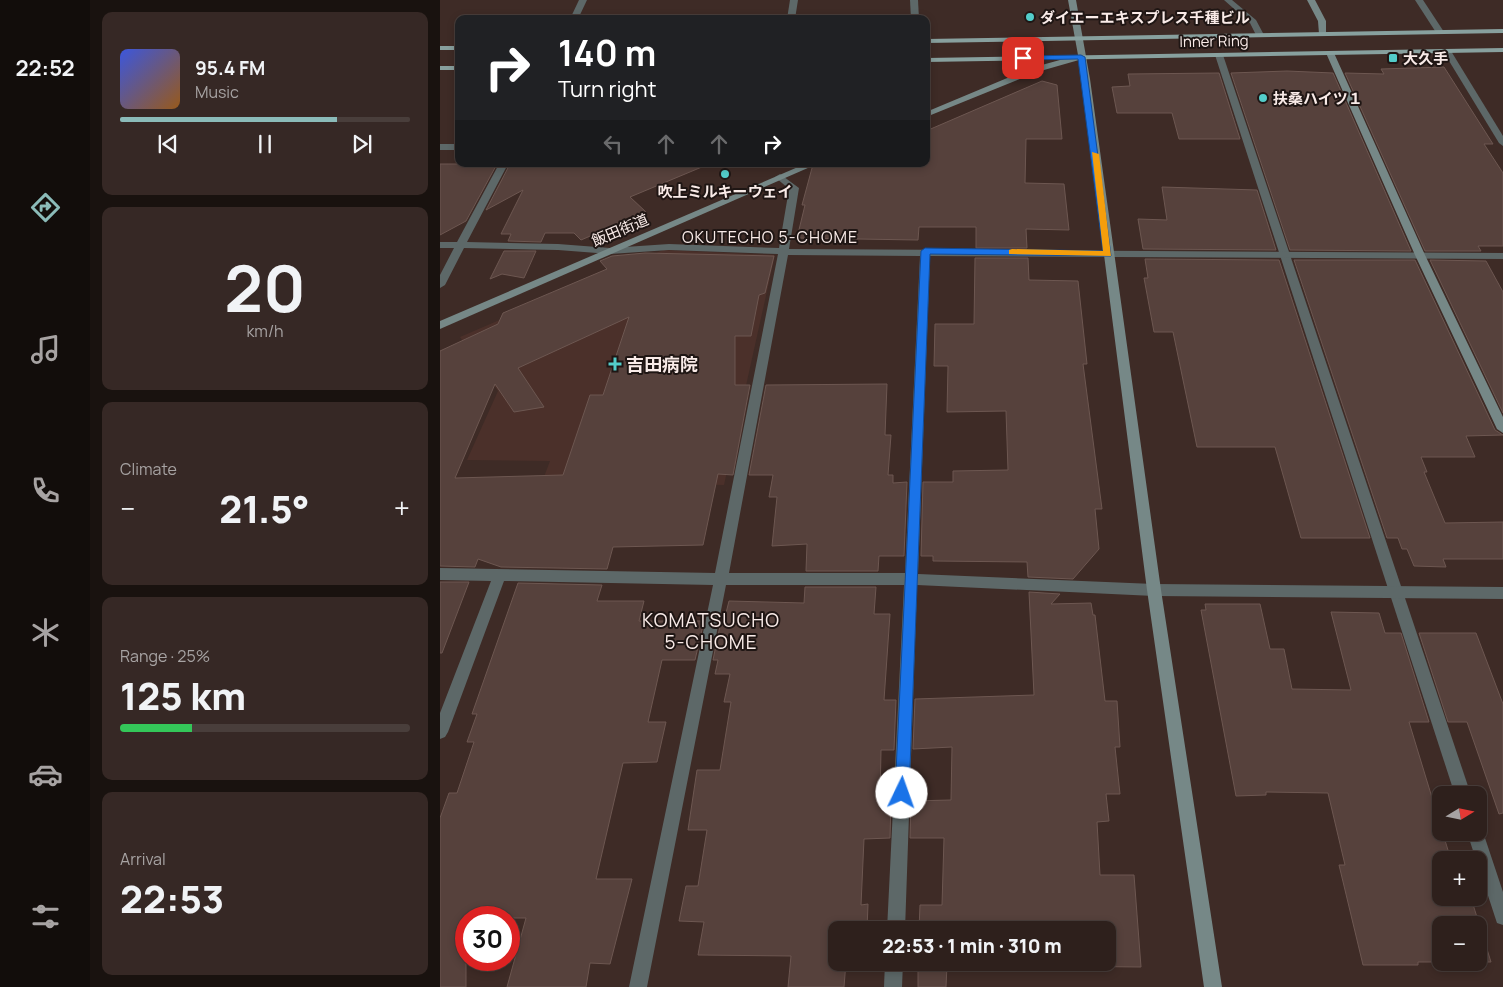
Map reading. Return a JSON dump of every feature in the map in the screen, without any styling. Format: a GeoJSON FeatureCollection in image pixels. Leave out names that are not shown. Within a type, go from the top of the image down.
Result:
{"type":"FeatureCollection","features":[{"type":"Feature","properties":{"kind":"main road","name":"Inner Ring"},"geometry":{"type":"LineString","coordinates":[[930,41],[1503,31]]}},
{"type":"Feature","properties":{"kind":"main road"},"geometry":{"type":"LineString","coordinates":[[440,48],[455,48]]}},
{"type":"Feature","properties":{"kind":"main road","name":"Inner Ring"},"geometry":{"type":"LineString","coordinates":[[930,60],[1503,50]]}},
{"type":"Feature","properties":{"kind":"main road"},"geometry":{"type":"LineString","coordinates":[[440,68],[455,68]]}},
{"type":"Feature","properties":{"kind":"street"},"geometry":{"type":"LineString","coordinates":[[576,15],[583,0]]}},
{"type":"Feature","properties":{"kind":"street"},"geometry":{"type":"LineString","coordinates":[[792,15],[794,0]]}},
{"type":"Feature","properties":{"kind":"street"},"geometry":{"type":"LineString","coordinates":[[914,0],[915,15]]}},
{"type":"Feature","properties":{"kind":"street"},"geometry":{"type":"LineString","coordinates":[[1072,0],[1154,590],[1213,987]]}},
{"type":"Feature","properties":{"kind":"street"},"geometry":{"type":"LineString","coordinates":[[1228,0],[1253,22],[1260,36]]}},
{"type":"Feature","properties":{"kind":"street"},"geometry":{"type":"LineString","coordinates":[[1311,0],[1322,21],[1323,34]]}},
{"type":"Feature","properties":{"kind":"street"},"geometry":{"type":"LineString","coordinates":[[1419,0],[1440,32]]}},
{"type":"Feature","properties":{"kind":"street"},"geometry":{"type":"LineString","coordinates":[[1447,51],[1503,143]]}},
{"type":"Feature","properties":{"kind":"street"},"geometry":{"type":"LineString","coordinates":[[1330,53],[1420,255],[1503,429]]}},
{"type":"Feature","properties":{"kind":"street"},"geometry":{"type":"LineString","coordinates":[[1219,55],[1460,786]]}},
{"type":"Feature","properties":{"kind":"street"},"geometry":{"type":"LineString","coordinates":[[930,113],[1034,70],[1081,57]]}},
{"type":"Feature","properties":{"kind":"street"},"geometry":{"type":"LineString","coordinates":[[440,147],[455,147]]}},
{"type":"Feature","properties":{"kind":"street"},"geometry":{"type":"LineString","coordinates":[[440,285],[502,167]]}},
{"type":"Feature","properties":{"kind":"street","name":"飯田街道"},"geometry":{"type":"LineString","coordinates":[[440,324],[805,167]]}},
{"type":"Feature","properties":{"kind":"street"},"geometry":{"type":"LineString","coordinates":[[638,987],[721,578],[784,251],[794,188],[780,177]]}},
{"type":"Feature","properties":{"kind":"street"},"geometry":{"type":"LineString","coordinates":[[440,245],[558,247],[610,251],[669,247],[784,251],[1503,256]]}},
{"type":"Feature","properties":{"kind":"street"},"geometry":{"type":"LineString","coordinates":[[896,921],[925,251]]}},
{"type":"Feature","properties":{"kind":"street"},"geometry":{"type":"LineString","coordinates":[[440,574],[912,579],[1154,590],[1503,593]]}},
{"type":"Feature","properties":{"kind":"street"},"geometry":{"type":"LineString","coordinates":[[440,732],[500,575]]}},
{"type":"Feature","properties":{"kind":"street"},"geometry":{"type":"LineString","coordinates":[[1478,841],[1503,916]]}},
{"type":"Feature","properties":{"kind":"street"},"geometry":{"type":"LineString","coordinates":[[893,987],[894,971]]}},
{"type":"Feature","properties":{"kind":"shaded area","name":"吉田病院"},"geometry":{"type":"Polygon","coordinates":[[[663,250],[775,255],[724,485],[605,483],[537,495],[550,461],[467,460],[498,391],[460,337],[663,250]]]}},
{"type":"Feature","properties":{"kind":"building"},"geometry":{"type":"Polygon","coordinates":[[[1444,67],[1493,144],[1484,144],[1503,173],[1503,246],[1478,246],[1481,251],[1425,251],[1345,73],[1384,74],[1381,69],[1444,67]]]}},
{"type":"Feature","properties":{"kind":"building"},"geometry":{"type":"Polygon","coordinates":[[[1287,71],[1333,73],[1411,251],[1290,250],[1231,73],[1287,71]]]}},
{"type":"Feature","properties":{"kind":"building"},"geometry":{"type":"Polygon","coordinates":[[[1219,73],[1240,139],[1179,139],[1172,113],[1117,113],[1112,87],[1130,86],[1128,74],[1219,73]]]}},
{"type":"Feature","properties":{"kind":"building"},"geometry":{"type":"Polygon","coordinates":[[[1042,81],[1057,85],[1062,139],[1026,139],[1025,183],[1064,184],[1069,230],[1026,229],[1027,248],[976,248],[976,227],[919,227],[918,240],[797,238],[805,205],[802,205],[812,168],[930,167],[930,129],[1042,81]]]}},
{"type":"Feature","properties":{"kind":"building"},"geometry":{"type":"Polygon","coordinates":[[[440,164],[455,164],[455,167],[495,167],[466,221],[440,235],[440,164]]]}},
{"type":"Feature","properties":{"kind":"building"},"geometry":{"type":"Polygon","coordinates":[[[508,167],[702,167],[630,197],[646,212],[581,240],[574,233],[545,233],[541,242],[508,241],[511,234],[501,234],[523,190],[486,210],[508,167]]]}},
{"type":"Feature","properties":{"kind":"building"},"geometry":{"type":"Polygon","coordinates":[[[1162,187],[1257,190],[1276,250],[1143,249],[1138,219],[1167,220],[1162,187]]]}},
{"type":"Feature","properties":{"kind":"building"},"geometry":{"type":"Polygon","coordinates":[[[504,251],[536,251],[524,278],[502,274],[490,279],[504,251]]]}},
{"type":"Feature","properties":{"kind":"building","name":"吉田病院"},"geometry":{"type":"Polygon","coordinates":[[[645,253],[774,256],[765,293],[759,295],[751,336],[735,336],[735,385],[750,385],[733,475],[718,474],[703,545],[613,547],[607,569],[501,567],[478,559],[475,567],[440,566],[440,351],[498,324],[503,313],[607,269],[600,261],[612,256],[645,253]],[[629,317],[518,368],[544,407],[514,412],[495,384],[455,478],[563,475],[590,395],[603,395],[629,317]]]}},
{"type":"Feature","properties":{"kind":"building"},"geometry":{"type":"Polygon","coordinates":[[[975,258],[1028,258],[1029,280],[1078,281],[1087,364],[1083,364],[1102,509],[1095,509],[1099,549],[1073,579],[1028,577],[1027,562],[933,561],[933,556],[921,556],[923,482],[953,482],[953,471],[1008,470],[1006,411],[947,412],[948,366],[934,366],[935,324],[974,324],[975,258]]]}},
{"type":"Feature","properties":{"kind":"building"},"geometry":{"type":"Polygon","coordinates":[[[1145,259],[1279,260],[1370,538],[1301,538],[1275,447],[1197,447],[1173,332],[1154,332],[1144,278],[1148,278],[1145,259]]]}},
{"type":"Feature","properties":{"kind":"building"},"geometry":{"type":"Polygon","coordinates":[[[1294,260],[1415,260],[1495,430],[1503,435],[1466,436],[1475,457],[1421,457],[1427,472],[1424,472],[1445,523],[1503,522],[1503,559],[1443,559],[1446,567],[1414,566],[1407,549],[1402,549],[1398,538],[1387,538],[1294,260]]]}},
{"type":"Feature","properties":{"kind":"building"},"geometry":{"type":"Polygon","coordinates":[[[1430,260],[1486,261],[1503,292],[1503,413],[1430,260]]]}},
{"type":"Feature","properties":{"kind":"building"},"geometry":{"type":"Polygon","coordinates":[[[887,384],[885,435],[891,435],[888,475],[893,475],[893,483],[907,482],[904,556],[879,556],[878,571],[806,571],[807,544],[772,546],[777,497],[769,497],[773,475],[749,475],[766,385],[887,384]]]}},
{"type":"Feature","properties":{"kind":"building"},"geometry":{"type":"Polygon","coordinates":[[[440,582],[469,582],[442,653],[440,653],[440,582]]]}},
{"type":"Feature","properties":{"kind":"building"},"geometry":{"type":"Polygon","coordinates":[[[518,583],[602,585],[597,601],[644,601],[639,621],[704,621],[695,660],[662,660],[648,722],[666,722],[657,762],[623,763],[596,879],[632,879],[610,964],[590,963],[586,987],[507,987],[511,971],[520,971],[520,940],[526,918],[520,918],[520,906],[455,906],[455,971],[466,971],[466,987],[440,987],[440,818],[449,793],[457,793],[474,742],[467,742],[477,714],[472,714],[518,583]]]}},
{"type":"Feature","properties":{"kind":"building"},"geometry":{"type":"Polygon","coordinates":[[[805,587],[876,587],[874,614],[890,614],[884,700],[896,700],[894,750],[881,750],[880,801],[891,801],[890,838],[864,839],[861,905],[868,904],[867,921],[828,921],[828,971],[845,971],[844,987],[788,987],[791,956],[698,955],[704,922],[679,921],[686,886],[698,886],[707,830],[688,830],[697,770],[720,770],[731,702],[724,702],[730,674],[715,674],[718,660],[713,660],[721,621],[724,621],[729,601],[804,603],[805,587]]]}},
{"type":"Feature","properties":{"kind":"building"},"geometry":{"type":"Polygon","coordinates":[[[1029,592],[1060,594],[1051,604],[1091,603],[1093,615],[1095,615],[1105,701],[1117,701],[1120,747],[1115,747],[1120,794],[1106,794],[1109,821],[1097,822],[1100,875],[1134,875],[1141,967],[1116,967],[1116,921],[919,921],[920,905],[942,905],[944,838],[910,838],[911,801],[951,800],[952,747],[913,749],[915,699],[1034,695],[1029,592]]]}},
{"type":"Feature","properties":{"kind":"building"},"geometry":{"type":"Polygon","coordinates":[[[1205,604],[1260,604],[1270,649],[1284,649],[1292,689],[1351,690],[1331,612],[1379,613],[1385,633],[1401,633],[1429,722],[1409,722],[1432,798],[1432,841],[1445,841],[1448,851],[1432,851],[1432,906],[1474,906],[1477,916],[1432,916],[1432,962],[1418,962],[1418,965],[1363,965],[1339,865],[1345,865],[1328,793],[1266,792],[1266,795],[1236,796],[1201,610],[1206,610],[1205,604]]]}},
{"type":"Feature","properties":{"kind":"building"},"geometry":{"type":"Polygon","coordinates":[[[1419,633],[1476,633],[1503,704],[1503,813],[1499,814],[1467,722],[1448,722],[1419,633]]]}},
{"type":"Feature","properties":{"kind":"building"},"geometry":{"type":"Polygon","coordinates":[[[1487,949],[1491,962],[1487,962],[1487,949]]]}},
{"type":"Feature","properties":{"kind":"building"},"geometry":{"type":"Polygon","coordinates":[[[918,971],[947,971],[946,987],[918,987],[918,971]]]}},
{"type":"Feature","properties":{"kind":"slow traffic"},"geometry":{"type":"LineString","coordinates":[[1012,252],[1108,254],[1095,154]]}},
{"type":"Feature","properties":{"kind":"place","name":"ダイエーエキスプレス千種ビル"},"geometry":{"type":"Point","coordinates":[1030,17]}},
{"type":"Feature","properties":{"kind":"place","name":"大久手"},"geometry":{"type":"Point","coordinates":[1393,58]}},
{"type":"Feature","properties":{"kind":"place","name":"扶桑ハイツ１"},"geometry":{"type":"Point","coordinates":[1263,98]}},
{"type":"Feature","properties":{"kind":"place","name":"吹上ミルキーウェイ"},"geometry":{"type":"Point","coordinates":[725,174]}},
{"type":"Feature","properties":{"kind":"place","name":"吉田病院"},"geometry":{"type":"Point","coordinates":[615,364]}},
{"type":"Feature","properties":{"kind":"district","name":"OKUTECHO 5-CHOME"},"geometry":{"type":"Point","coordinates":[770,237]}},
{"type":"Feature","properties":{"kind":"district","name":"KOMATSUCHO 5-CHOME"},"geometry":{"type":"Point","coordinates":[711,631]}},
{"type":"Feature","properties":{"kind":"route"},"geometry":{"type":"LineString","coordinates":[[902,793],[925,251],[1108,254],[1086,79],[1081,57],[1023,58]]}}]}
